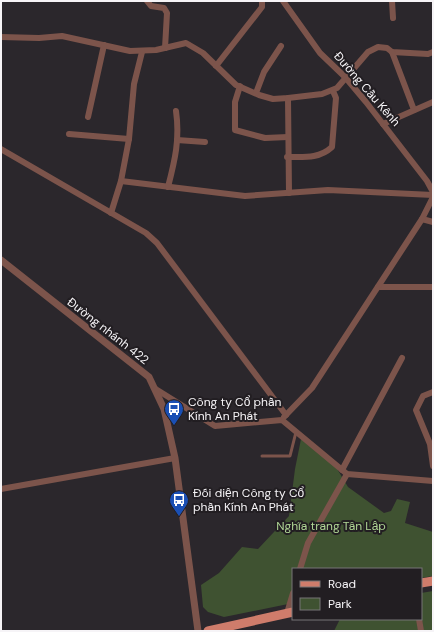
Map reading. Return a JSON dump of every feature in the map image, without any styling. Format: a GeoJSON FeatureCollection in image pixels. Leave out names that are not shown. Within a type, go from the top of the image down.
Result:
{"type":"FeatureCollection","features":[{"type":"Feature","properties":{"kind":"main road"},"geometry":{"type":"LineString","coordinates":[[422,583],[433,581]]}},
{"type":"Feature","properties":{"kind":"main road"},"geometry":{"type":"LineString","coordinates":[[208,631],[290,613]]}},
{"type":"Feature","properties":{"kind":"street"},"geometry":{"type":"LineString","coordinates":[[147,1],[151,6],[164,8],[167,14],[164,48]]}},
{"type":"Feature","properties":{"kind":"street"},"geometry":{"type":"LineString","coordinates":[[216,66],[255,17],[262,7],[262,1]]}},
{"type":"Feature","properties":{"kind":"street","name":"Đường Cầu Kênh"},"geometry":{"type":"LineString","coordinates":[[283,1],[320,52],[346,77],[428,181],[433,195]]}},
{"type":"Feature","properties":{"kind":"street"},"geometry":{"type":"LineString","coordinates":[[392,1],[393,18]]}},
{"type":"Feature","properties":{"kind":"street"},"geometry":{"type":"LineString","coordinates":[[1,37],[62,36],[130,51],[142,52],[186,43],[203,53],[240,86],[273,99],[322,94],[333,91],[368,52],[383,47],[392,52],[428,54],[433,52]]}},
{"type":"Feature","properties":{"kind":"street"},"geometry":{"type":"LineString","coordinates":[[88,117],[104,45]]}},
{"type":"Feature","properties":{"kind":"street"},"geometry":{"type":"LineString","coordinates":[[256,93],[264,72],[281,46]]}},
{"type":"Feature","properties":{"kind":"street"},"geometry":{"type":"LineString","coordinates":[[111,213],[121,181],[128,139],[134,84],[142,52]]}},
{"type":"Feature","properties":{"kind":"street"},"geometry":{"type":"LineString","coordinates":[[392,52],[414,110]]}},
{"type":"Feature","properties":{"kind":"street"},"geometry":{"type":"LineString","coordinates":[[240,86],[235,102],[235,130],[265,138],[288,137]]}},
{"type":"Feature","properties":{"kind":"street"},"geometry":{"type":"LineString","coordinates":[[287,157],[309,157],[324,154],[332,147],[336,98],[333,91]]}},
{"type":"Feature","properties":{"kind":"street"},"geometry":{"type":"LineString","coordinates":[[288,98],[287,157],[289,193]]}},
{"type":"Feature","properties":{"kind":"street"},"geometry":{"type":"LineString","coordinates":[[383,124],[433,102]]}},
{"type":"Feature","properties":{"kind":"street"},"geometry":{"type":"LineString","coordinates":[[168,187],[176,157],[178,130],[176,111]]}},
{"type":"Feature","properties":{"kind":"street"},"geometry":{"type":"LineString","coordinates":[[69,134],[128,139]]}},
{"type":"Feature","properties":{"kind":"street"},"geometry":{"type":"LineString","coordinates":[[177,140],[205,142]]}},
{"type":"Feature","properties":{"kind":"street"},"geometry":{"type":"LineString","coordinates":[[1,149],[146,233],[157,243],[284,418],[296,432],[342,470],[348,474],[433,481]]}},
{"type":"Feature","properties":{"kind":"street"},"geometry":{"type":"LineString","coordinates":[[121,181],[245,196],[328,190],[433,195],[422,219],[312,388],[284,418],[215,426],[154,388]]}},
{"type":"Feature","properties":{"kind":"street"},"geometry":{"type":"LineString","coordinates":[[422,219],[433,222]]}},
{"type":"Feature","properties":{"kind":"street","name":"Đường nhánh 422"},"geometry":{"type":"LineString","coordinates":[[1,260],[149,377],[164,409],[175,458],[198,631]]}},
{"type":"Feature","properties":{"kind":"street"},"geometry":{"type":"LineString","coordinates":[[378,287],[433,287]]}},
{"type":"Feature","properties":{"kind":"street"},"geometry":{"type":"LineString","coordinates":[[342,470],[402,358]]}},
{"type":"Feature","properties":{"kind":"street"},"geometry":{"type":"LineString","coordinates":[[433,392],[423,396],[416,410],[432,448],[433,466]]}},
{"type":"Feature","properties":{"kind":"street"},"geometry":{"type":"LineString","coordinates":[[1,489],[175,458]]}},
{"type":"Feature","properties":{"kind":"street"},"geometry":{"type":"LineString","coordinates":[[300,568],[308,543],[348,474]]}},
{"type":"Feature","properties":{"kind":"street"},"geometry":{"type":"LineString","coordinates":[[290,613],[292,599]]}},
{"type":"Feature","properties":{"kind":"street"},"geometry":{"type":"LineString","coordinates":[[419,620],[421,631]]}},
{"type":"Feature","properties":{"kind":"lane"},"geometry":{"type":"LineString","coordinates":[[262,456],[290,456],[296,432]]}},
{"type":"Feature","properties":{"kind":"green space","name":"Nghĩa trang Tân Lập"},"geometry":{"type":"Polygon","coordinates":[[[301,439],[336,467],[348,487],[384,513],[391,511],[397,499],[410,502],[405,523],[433,532],[433,576],[422,578],[422,568],[292,568],[292,603],[224,617],[208,612],[203,607],[201,585],[219,573],[242,547],[258,549],[289,516],[295,469],[301,439]]]}},
{"type":"Feature","properties":{"kind":"green space"},"geometry":{"type":"Polygon","coordinates":[[[433,591],[433,631],[334,631],[340,620],[422,620],[422,593],[433,591]]]}},
{"type":"Feature","properties":{"kind":"place","name":"Công ty Cổ phần Kính An Phát"},"geometry":{"type":"Point","coordinates":[174,426]}},
{"type":"Feature","properties":{"kind":"place","name":"Đối diện Công ty Cổ phần Kính An Phát"},"geometry":{"type":"Point","coordinates":[179,517]}}]}
